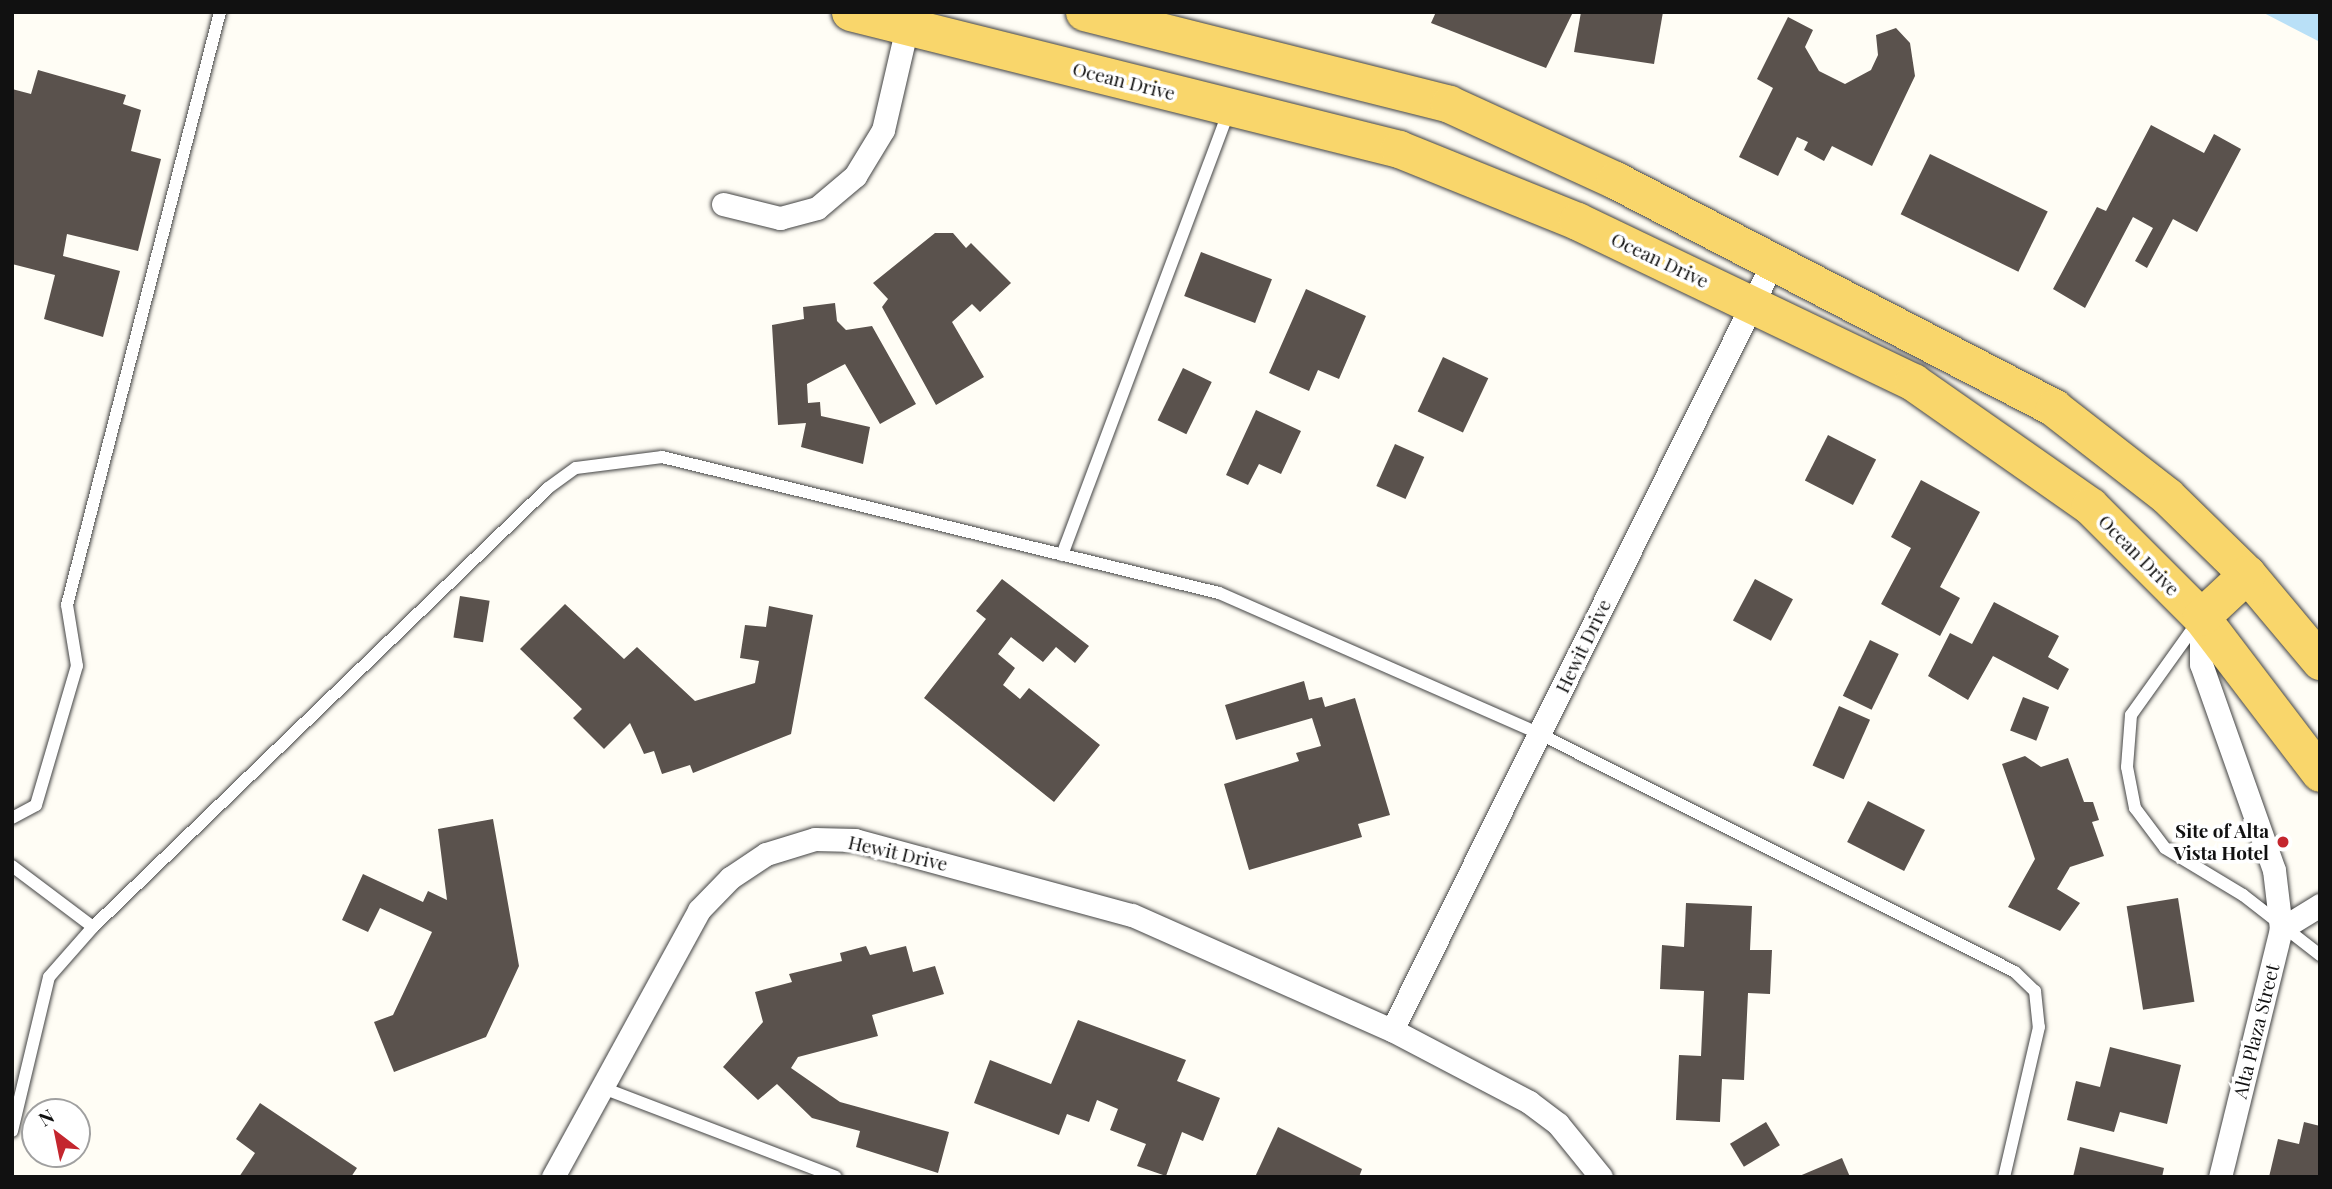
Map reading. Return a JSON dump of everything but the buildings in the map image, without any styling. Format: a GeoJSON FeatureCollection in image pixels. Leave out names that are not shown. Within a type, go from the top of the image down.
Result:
{"type":"FeatureCollection","features":[{"type":"Feature","properties":{"kind":"main road","name":"Ocean Drive"},"geometry":{"type":"LineString","coordinates":[[850,12],[1399,149],[1751,302],[1913,382],[2013,447],[2090,506],[2201,617],[2320,773]]}},
{"type":"Feature","properties":{"kind":"main road"},"geometry":{"type":"LineString","coordinates":[[1084,12],[1448,104],[1773,261],[2054,408],[2168,496],[2247,574],[2320,661]]}},
{"type":"Feature","properties":{"kind":"main road"},"geometry":{"type":"LineString","coordinates":[[2201,617],[2247,574]]}},
{"type":"Feature","properties":{"kind":"street"},"geometry":{"type":"LineString","coordinates":[[723,204],[780,218],[817,208],[855,176],[883,130],[907,27]]}},
{"type":"Feature","properties":{"kind":"street","name":"Hewit Drive"},"geometry":{"type":"LineString","coordinates":[[1392,1030],[1541,734],[1773,261]]}},
{"type":"Feature","properties":{"kind":"street"},"geometry":{"type":"LineString","coordinates":[[2201,617],[2201,664],[2274,870],[2281,929],[2320,905]]}},
{"type":"Feature","properties":{"kind":"street","name":"Hewit Drive"},"geometry":{"type":"LineString","coordinates":[[553,1177],[699,909],[730,878],[766,854],[815,839],[855,840],[1108,907],[1392,1030],[1529,1102],[1558,1124],[1601,1177]]}},
{"type":"Feature","properties":{"kind":"street","name":"Alta Plaza Street"},"geometry":{"type":"LineString","coordinates":[[2220,1177],[2281,929]]}},
{"type":"Feature","properties":{"kind":"lane"},"geometry":{"type":"LineString","coordinates":[[12,818],[36,805],[77,666],[67,605],[220,12]]}},
{"type":"Feature","properties":{"kind":"lane"},"geometry":{"type":"LineString","coordinates":[[1062,555],[1230,107]]}},
{"type":"Feature","properties":{"kind":"lane"},"geometry":{"type":"LineString","coordinates":[[12,1131],[49,976],[93,927],[576,468],[662,457],[1219,593],[1541,734],[2015,972],[2035,991],[2039,1027],[2004,1177]]}},
{"type":"Feature","properties":{"kind":"lane"},"geometry":{"type":"LineString","coordinates":[[2201,617],[2131,715],[2127,767],[2135,808],[2165,848],[2243,895],[2281,929],[2320,955]]}},
{"type":"Feature","properties":{"kind":"lane"},"geometry":{"type":"LineString","coordinates":[[12,866],[93,927]]}},
{"type":"Feature","properties":{"kind":"lane"},"geometry":{"type":"LineString","coordinates":[[603,1087],[836,1177]]}},
{"type":"Feature","properties":{"kind":"water"},"geometry":{"type":"Polygon","coordinates":[[[2262,12],[2320,12],[2320,42],[2262,12]]]}},
{"type":"Feature","properties":{"kind":"place","name":"Site of Alta Vista Hotel"},"geometry":{"type":"Point","coordinates":[2283,842]}}]}
